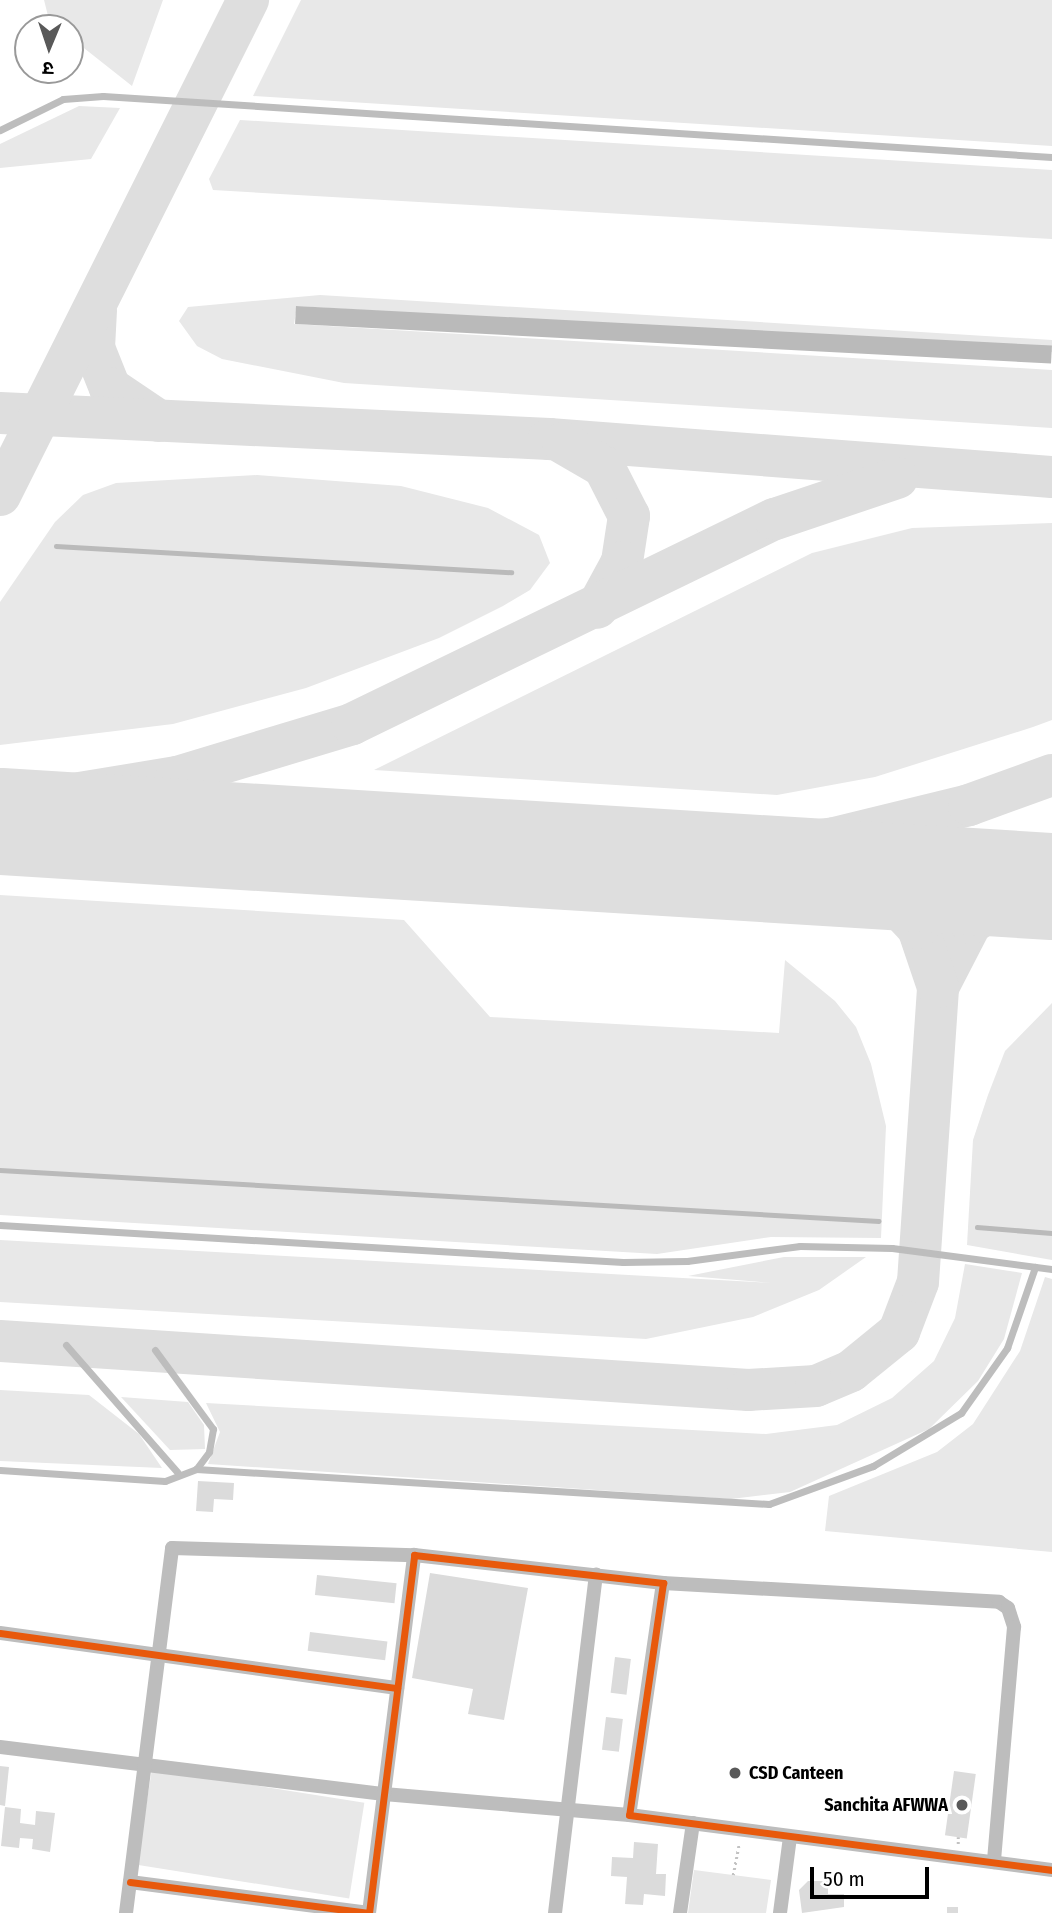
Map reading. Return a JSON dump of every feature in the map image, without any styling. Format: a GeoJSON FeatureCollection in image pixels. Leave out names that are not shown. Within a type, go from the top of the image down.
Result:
{"type":"FeatureCollection","features":[{"type":"Feature","properties":{"kind":"street"},"geometry":{"type":"LineString","coordinates":[[126,1913],[146,1762],[167,1559],[176,1546],[414,1555],[663,1583],[999,1602],[1008,1608],[1014,1627],[994,1862]]}},
{"type":"Feature","properties":{"kind":"street"},"geometry":{"type":"LineString","coordinates":[[130,1882],[369,1913],[414,1555]]}},
{"type":"Feature","properties":{"kind":"street"},"geometry":{"type":"LineString","coordinates":[[555,1913],[565,1809],[597,1574]]}},
{"type":"Feature","properties":{"kind":"street"},"geometry":{"type":"LineString","coordinates":[[629,1815],[663,1583]]}},
{"type":"Feature","properties":{"kind":"street"},"geometry":{"type":"LineString","coordinates":[[0,1633],[157,1652],[397,1688]]}},
{"type":"Feature","properties":{"kind":"street"},"geometry":{"type":"LineString","coordinates":[[0,1747],[146,1762],[384,1794],[629,1815],[1052,1870]]}},
{"type":"Feature","properties":{"kind":"street"},"geometry":{"type":"LineString","coordinates":[[680,1913],[693,1823]]}},
{"type":"Feature","properties":{"kind":"street"},"geometry":{"type":"LineString","coordinates":[[780,1913],[790,1838]]}},
{"type":"Feature","properties":{"kind":"lane"},"geometry":{"type":"LineString","coordinates":[[0,130],[63,99],[103,96],[1052,158]]}},
{"type":"Feature","properties":{"kind":"lane"},"geometry":{"type":"LineString","coordinates":[[0,1225],[623,1262],[687,1261],[800,1246],[892,1248],[1052,1269]]}},
{"type":"Feature","properties":{"kind":"lane"},"geometry":{"type":"LineString","coordinates":[[0,1470],[165,1481],[177,1472],[195,1469],[769,1503],[873,1466],[961,1413],[1007,1348],[1035,1266]]}},
{"type":"Feature","properties":{"kind":"lane"},"geometry":{"type":"LineString","coordinates":[[66,1345],[177,1472]]}},
{"type":"Feature","properties":{"kind":"lane"},"geometry":{"type":"LineString","coordinates":[[155,1350],[209,1419],[211,1445],[195,1469]]}},
{"type":"Feature","properties":{"kind":"path"},"geometry":{"type":"LineString","coordinates":[[733,1875],[741,1830]]}},
{"type":"Feature","properties":{"kind":"shaded area"},"geometry":{"type":"Polygon","coordinates":[[[44,0],[163,0],[132,86],[84,48],[84,14],[48,14],[44,0]]]}},
{"type":"Feature","properties":{"kind":"shaded area"},"geometry":{"type":"Polygon","coordinates":[[[301,0],[1052,0],[1052,146],[253,96],[301,0]]]}},
{"type":"Feature","properties":{"kind":"shaded area"},"geometry":{"type":"Polygon","coordinates":[[[79,106],[120,108],[91,159],[0,168],[0,144],[79,106]]]}},
{"type":"Feature","properties":{"kind":"shaded area"},"geometry":{"type":"Polygon","coordinates":[[[240,120],[1052,170],[1052,239],[213,190],[209,179],[240,120]]]}},
{"type":"Feature","properties":{"kind":"shaded area"},"geometry":{"type":"Polygon","coordinates":[[[320,295],[1052,340],[1052,352],[297,306],[294,324],[1052,370],[1052,428],[344,383],[222,359],[197,346],[179,321],[188,307],[320,295]]]}},
{"type":"Feature","properties":{"kind":"shaded area"},"geometry":{"type":"Polygon","coordinates":[[[296,306],[1052,346],[1051,364],[295,324],[296,306]]]}},
{"type":"Feature","properties":{"kind":"shaded area"},"geometry":{"type":"Polygon","coordinates":[[[257,475],[401,486],[488,508],[539,535],[550,563],[530,590],[503,606],[439,638],[306,688],[173,724],[0,745],[0,602],[55,522],[83,495],[116,483],[257,475]]]}},
{"type":"Feature","properties":{"kind":"shaded area"},"geometry":{"type":"Polygon","coordinates":[[[1052,523],[1052,720],[1033,727],[875,777],[777,795],[374,770],[812,553],[912,528],[1052,523]]]}},
{"type":"Feature","properties":{"kind":"shaded area"},"geometry":{"type":"Polygon","coordinates":[[[0,895],[404,920],[490,1017],[779,1033],[785,960],[835,1001],[856,1027],[871,1064],[886,1126],[881,1238],[771,1237],[657,1254],[0,1215],[0,895]]]}},
{"type":"Feature","properties":{"kind":"shaded area"},"geometry":{"type":"Polygon","coordinates":[[[1052,1003],[1052,1260],[967,1245],[973,1140],[988,1095],[1005,1051],[1052,1003]]]}},
{"type":"Feature","properties":{"kind":"shaded area"},"geometry":{"type":"Polygon","coordinates":[[[0,1240],[772,1283],[688,1276],[784,1257],[866,1257],[819,1290],[753,1317],[646,1339],[0,1302],[0,1240]]]}},
{"type":"Feature","properties":{"kind":"shaded area"},"geometry":{"type":"Polygon","coordinates":[[[965,1264],[1022,1273],[1004,1339],[978,1381],[929,1429],[790,1492],[731,1499],[208,1464],[220,1432],[206,1403],[766,1434],[837,1425],[892,1398],[934,1361],[955,1318],[965,1264]]]}},
{"type":"Feature","properties":{"kind":"shaded area"},"geometry":{"type":"Polygon","coordinates":[[[1045,1277],[1052,1279],[1052,1552],[825,1531],[829,1496],[937,1452],[973,1424],[1020,1351],[1045,1277]]]}},
{"type":"Feature","properties":{"kind":"shaded area"},"geometry":{"type":"Polygon","coordinates":[[[0,1390],[89,1395],[139,1434],[162,1468],[0,1461],[0,1390]]]}},
{"type":"Feature","properties":{"kind":"shaded area"},"geometry":{"type":"Polygon","coordinates":[[[121,1397],[188,1402],[204,1425],[205,1449],[170,1450],[121,1397]]]}},
{"type":"Feature","properties":{"kind":"shaded area"},"geometry":{"type":"Polygon","coordinates":[[[152,1769],[364,1803],[349,1898],[137,1865],[152,1769]]]}},
{"type":"Feature","properties":{"kind":"shaded area"},"geometry":{"type":"Polygon","coordinates":[[[694,1870],[771,1880],[766,1913],[688,1913],[694,1870]]]}},
{"type":"Feature","properties":{"kind":"building"},"geometry":{"type":"Polygon","coordinates":[[[198,1481],[234,1483],[233,1500],[214,1499],[213,1512],[196,1511],[198,1481]]]}},
{"type":"Feature","properties":{"kind":"building"},"geometry":{"type":"Polygon","coordinates":[[[430,1573],[528,1588],[504,1720],[468,1714],[473,1689],[412,1678],[430,1573]]]}},
{"type":"Feature","properties":{"kind":"building"},"geometry":{"type":"Polygon","coordinates":[[[317,1575],[397,1583],[394,1603],[315,1595],[317,1575]]]}},
{"type":"Feature","properties":{"kind":"building"},"geometry":{"type":"Polygon","coordinates":[[[310,1632],[387,1642],[385,1660],[308,1651],[310,1632]]]}},
{"type":"Feature","properties":{"kind":"building"},"geometry":{"type":"Polygon","coordinates":[[[615,1657],[631,1659],[626,1695],[611,1693],[615,1657]]]}},
{"type":"Feature","properties":{"kind":"building"},"geometry":{"type":"Polygon","coordinates":[[[606,1717],[623,1719],[619,1752],[602,1750],[606,1717]]]}},
{"type":"Feature","properties":{"kind":"building"},"geometry":{"type":"Polygon","coordinates":[[[0,1766],[9,1767],[5,1806],[0,1805],[0,1766]]]}},
{"type":"Feature","properties":{"kind":"building","name":"Sanchita AFWWA"},"geometry":{"type":"Polygon","coordinates":[[[954,1771],[976,1774],[967,1838],[945,1835],[954,1771]]]}},
{"type":"Feature","properties":{"kind":"building"},"geometry":{"type":"Polygon","coordinates":[[[5,1807],[21,1809],[20,1823],[35,1825],[36,1811],[55,1813],[50,1852],[32,1849],[33,1839],[20,1838],[19,1848],[1,1846],[5,1807]]]}},
{"type":"Feature","properties":{"kind":"building"},"geometry":{"type":"Polygon","coordinates":[[[634,1842],[658,1844],[656,1874],[666,1874],[665,1896],[644,1894],[643,1905],[625,1904],[627,1877],[611,1876],[612,1857],[633,1858],[634,1842]]]}},
{"type":"Feature","properties":{"kind":"building"},"geometry":{"type":"Polygon","coordinates":[[[808,1881],[828,1881],[828,1894],[844,1894],[844,1907],[802,1913],[799,1890],[808,1881]]]}},
{"type":"Feature","properties":{"kind":"building"},"geometry":{"type":"Polygon","coordinates":[[[947,1907],[958,1907],[958,1913],[947,1913],[947,1907]]]}},
{"type":"Feature","properties":{"kind":"waterway"},"geometry":{"type":"LineString","coordinates":[[56,546],[511,572]]}},
{"type":"Feature","properties":{"kind":"waterway"},"geometry":{"type":"LineString","coordinates":[[0,1170],[879,1221]]}},
{"type":"Feature","properties":{"kind":"waterway"},"geometry":{"type":"LineString","coordinates":[[977,1227],[1052,1233]]}},
{"type":"Feature","properties":{"kind":"taxiway"},"geometry":{"type":"LineString","coordinates":[[0,495],[248,0]]}},
{"type":"Feature","properties":{"kind":"taxiway"},"geometry":{"type":"LineString","coordinates":[[96,310],[94,348],[110,388],[159,421]]}},
{"type":"Feature","properties":{"kind":"taxiway"},"geometry":{"type":"LineString","coordinates":[[0,413],[549,439],[1052,477]]}},
{"type":"Feature","properties":{"kind":"taxiway"},"geometry":{"type":"LineString","coordinates":[[563,443],[604,467],[629,516],[622,562],[597,608]]}},
{"type":"Feature","properties":{"kind":"taxiway"},"geometry":{"type":"LineString","coordinates":[[0,806],[177,777],[352,724],[775,519],[897,478]]}},
{"type":"Feature","properties":{"kind":"taxiway"},"geometry":{"type":"LineString","coordinates":[[583,859],[697,855],[835,838],[969,805],[1052,775]]}},
{"type":"Feature","properties":{"kind":"taxiway"},"geometry":{"type":"LineString","coordinates":[[0,1341],[748,1390],[816,1386],[851,1371],[899,1332],[918,1282],[938,987],[918,928],[887,895],[843,877],[790,870]]}},
{"type":"Feature","properties":{"kind":"taxiway"},"geometry":{"type":"LineString","coordinates":[[938,987],[971,923],[1005,901],[1052,891]]}},
{"type":"Feature","properties":{"kind":"runway"},"geometry":{"type":"LineString","coordinates":[[0,821],[1052,886]]}},
{"type":"Feature","properties":{"kind":"cycle path"},"geometry":{"type":"LineString","coordinates":[[130,1882],[369,1913],[414,1555],[663,1583],[629,1815],[1052,1870]]}},
{"type":"Feature","properties":{"kind":"cycle path"},"geometry":{"type":"LineString","coordinates":[[0,1633],[397,1688]]}},
{"type":"Feature","properties":{"kind":"place","name":"CSD Canteen"},"geometry":{"type":"Point","coordinates":[735,1773]}},
{"type":"Feature","properties":{"kind":"place","name":"Sanchita AFWWA"},"geometry":{"type":"Point","coordinates":[962,1805]}}]}
